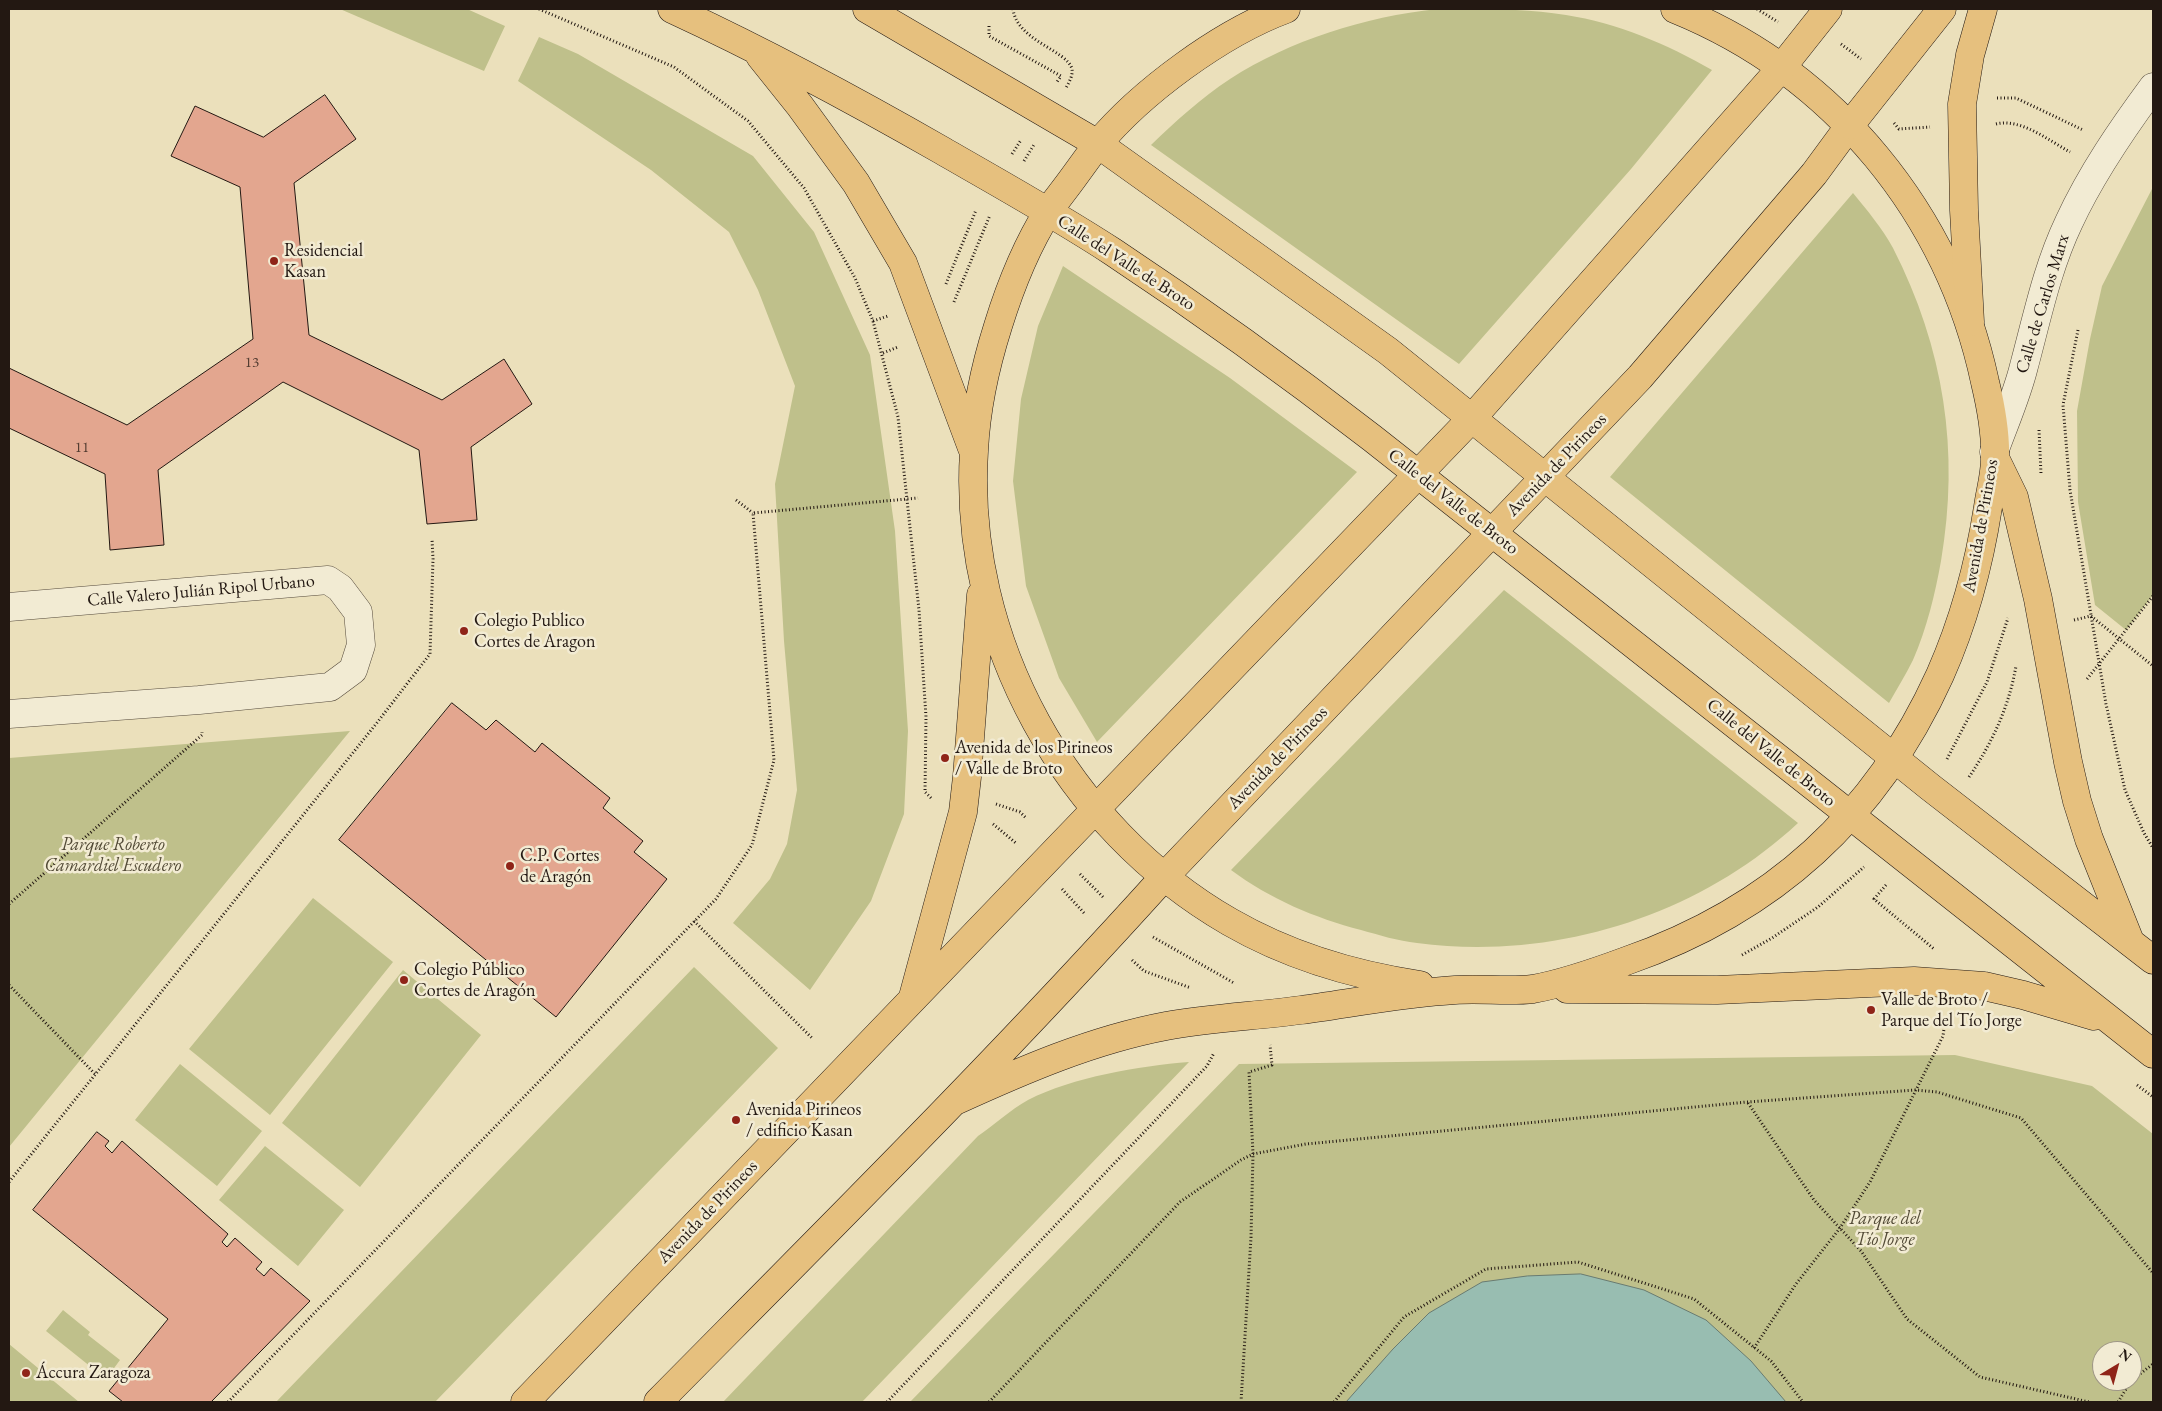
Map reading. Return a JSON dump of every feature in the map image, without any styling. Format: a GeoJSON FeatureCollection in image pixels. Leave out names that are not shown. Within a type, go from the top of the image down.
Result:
{"type":"FeatureCollection","features":[{"type":"Feature","properties":{"kind":"main road","name":"Calle del Valle de Broto"},"geometry":{"type":"LineString","coordinates":[[672,9],[753,46],[905,130],[1048,212],[1189,303],[1300,383],[1417,473],[2153,1054]]}},
{"type":"Feature","properties":{"kind":"main road"},"geometry":{"type":"LineString","coordinates":[[867,9],[1098,144],[1388,351],[1895,759],[2130,940],[2153,960]]}},
{"type":"Feature","properties":{"kind":"main road","name":"Avenida de Pirineos"},"geometry":{"type":"LineString","coordinates":[[1286,9],[1228,37],[1168,78],[1124,117],[1098,144],[1048,212],[1010,287],[985,367],[974,451],[974,514],[982,576],[999,640],[1024,700],[1056,758],[1095,810],[1164,877],[1230,922],[1301,956],[1376,978],[1454,990]]}},
{"type":"Feature","properties":{"kind":"main road","name":"Avenida de Pirineos"},"geometry":{"type":"LineString","coordinates":[[955,1101],[1029,1068],[1108,1041],[1165,1026],[1454,990],[1533,989],[1639,957],[1719,921],[1768,890],[1815,852],[1850,816],[1895,759],[1927,703],[1942,672],[1970,596],[1980,553],[1995,455],[1989,399],[1970,322],[1940,251],[1900,184],[1850,125],[1782,67],[1714,24],[1675,9]]}},
{"type":"Feature","properties":{"kind":"main road"},"geometry":{"type":"LineString","coordinates":[[1782,67],[1828,9]]}},
{"type":"Feature","properties":{"kind":"main road"},"geometry":{"type":"LineString","coordinates":[[1850,125],[1942,9]]}},
{"type":"Feature","properties":{"kind":"main road"},"geometry":{"type":"LineString","coordinates":[[1970,322],[1964,210],[1962,104],[1970,55],[1983,9]]}},
{"type":"Feature","properties":{"kind":"main road","name":"Calle del Valle de Broto"},"geometry":{"type":"LineString","coordinates":[[753,46],[800,106],[856,183],[903,263],[974,451]]}},
{"type":"Feature","properties":{"kind":"main road","name":"Avenida de Pirineos"},"geometry":{"type":"LineString","coordinates":[[525,1402],[1472,418],[1782,67]]}},
{"type":"Feature","properties":{"kind":"main road","name":"Avenida de Pirineos"},"geometry":{"type":"LineString","coordinates":[[658,1402],[955,1101],[1164,877],[1640,377],[1814,174],[1850,125]]}},
{"type":"Feature","properties":{"kind":"main road"},"geometry":{"type":"LineString","coordinates":[[1995,455],[2014,497],[2038,599],[2066,752],[2077,801],[2089,839],[2130,940]]}},
{"type":"Feature","properties":{"kind":"main road","name":"Avenida de Pirineos"},"geometry":{"type":"LineString","coordinates":[[912,1000],[963,812],[982,576]]}},
{"type":"Feature","properties":{"kind":"main road","name":"Calle del Valle de Broto"},"geometry":{"type":"LineString","coordinates":[[1533,989],[1717,990],[1931,982],[1984,986],[2023,995],[2110,1021]]}},
{"type":"Feature","properties":{"kind":"street","name":"Calle de Carlos Marx"},"geometry":{"type":"LineString","coordinates":[[1995,455],[2024,368],[2050,270],[2069,222],[2112,146],[2153,87]]}},
{"type":"Feature","properties":{"kind":"street","name":"Calle Valero Julián Ripol Urbano"},"geometry":{"type":"LineString","coordinates":[[9,607],[328,580],[340,588],[358,612],[361,645],[353,670],[330,687],[199,700],[9,714]]}},
{"type":"Feature","properties":{"kind":"path"},"geometry":{"type":"LineString","coordinates":[[539,9],[674,67],[748,121],[804,188],[855,278],[873,321],[898,417],[919,610],[926,717],[925,792],[934,800]]}},
{"type":"Feature","properties":{"kind":"path"},"geometry":{"type":"LineString","coordinates":[[989,26],[989,36],[1061,76],[1056,84]]}},
{"type":"Feature","properties":{"kind":"path"},"geometry":{"type":"LineString","coordinates":[[1840,44],[1860,60]]}},
{"type":"Feature","properties":{"kind":"path"},"geometry":{"type":"LineString","coordinates":[[1992,98],[2016,98],[2092,134]]}},
{"type":"Feature","properties":{"kind":"path"},"geometry":{"type":"LineString","coordinates":[[1991,124],[2010,122],[2072,153]]}},
{"type":"Feature","properties":{"kind":"path"},"geometry":{"type":"LineString","coordinates":[[1009,158],[1020,140]]}},
{"type":"Feature","properties":{"kind":"path"},"geometry":{"type":"LineString","coordinates":[[944,289],[976,210]]}},
{"type":"Feature","properties":{"kind":"path"},"geometry":{"type":"LineString","coordinates":[[2078,330],[2063,405],[2070,490],[2106,704],[2125,790],[2144,833],[2153,848]]}},
{"type":"Feature","properties":{"kind":"path"},"geometry":{"type":"LineString","coordinates":[[2039,422],[2041,477]]}},
{"type":"Feature","properties":{"kind":"path"},"geometry":{"type":"LineString","coordinates":[[736,500],[753,513],[918,498]]}},
{"type":"Feature","properties":{"kind":"path"},"geometry":{"type":"LineString","coordinates":[[228,1402],[716,899],[752,845],[774,760],[753,513]]}},
{"type":"Feature","properties":{"kind":"path"},"geometry":{"type":"LineString","coordinates":[[9,1182],[430,654],[432,540]]}},
{"type":"Feature","properties":{"kind":"path"},"geometry":{"type":"LineString","coordinates":[[2082,684],[2153,596]]}},
{"type":"Feature","properties":{"kind":"path"},"geometry":{"type":"LineString","coordinates":[[2091,616],[2153,666]]}},
{"type":"Feature","properties":{"kind":"path"},"geometry":{"type":"LineString","coordinates":[[9,904],[202,735],[199,700]]}},
{"type":"Feature","properties":{"kind":"path"},"geometry":{"type":"LineString","coordinates":[[987,801],[1020,812],[1026,818]]}},
{"type":"Feature","properties":{"kind":"path"},"geometry":{"type":"LineString","coordinates":[[992,824],[1009,836]]}},
{"type":"Feature","properties":{"kind":"path"},"geometry":{"type":"LineString","coordinates":[[887,1402],[1207,1066],[1222,1040],[1219,1000],[1213,994],[1144,971],[1118,928],[1080,874]]}},
{"type":"Feature","properties":{"kind":"path"},"geometry":{"type":"LineString","coordinates":[[1064,891],[1118,928],[1158,941],[1260,996],[1266,1014],[1272,1065],[1249,1072],[1253,1154],[1251,1237],[1241,1402]]}},
{"type":"Feature","properties":{"kind":"path"},"geometry":{"type":"LineString","coordinates":[[694,921],[812,1038]]}},
{"type":"Feature","properties":{"kind":"path"},"geometry":{"type":"LineString","coordinates":[[9,985],[95,1074]]}},
{"type":"Feature","properties":{"kind":"path"},"geometry":{"type":"LineString","coordinates":[[2130,1079],[2153,1097]]}},
{"type":"Feature","properties":{"kind":"path"},"geometry":{"type":"LineString","coordinates":[[989,1402],[1180,1202],[1241,1160],[1253,1154],[1306,1144],[1747,1102],[1915,1090],[1937,1092],[2021,1118],[2153,1273]]}},
{"type":"Feature","properties":{"kind":"path"},"geometry":{"type":"LineString","coordinates":[[1754,1348],[1796,1284],[1840,1228],[1870,1182],[1915,1090]]}},
{"type":"Feature","properties":{"kind":"path"},"geometry":{"type":"LineString","coordinates":[[1747,1102],[1814,1200],[1861,1251],[1907,1319],[1980,1377],[2089,1402]]}},
{"type":"Feature","properties":{"kind":"path"},"geometry":{"type":"LineString","coordinates":[[1334,1402],[1404,1317],[1486,1269],[1578,1262],[1694,1299],[1771,1361],[1803,1402]]}},
{"type":"Feature","properties":{"kind":"path"},"geometry":{"type":"LineString","coordinates":[[2142,1373],[2153,1364]]}},
{"type":"Feature","properties":{"kind":"path"},"geometry":{"type":"LineString","coordinates":[[2118,1402],[2125,1391]]}},
{"type":"Feature","properties":{"kind":"green space"},"geometry":{"type":"Polygon","coordinates":[[[340,9],[467,9],[505,26],[484,71],[340,9]]]}},
{"type":"Feature","properties":{"kind":"green space"},"geometry":{"type":"Polygon","coordinates":[[[1437,9],[1518,10],[1566,15],[1604,23],[1659,43],[1712,70],[1631,169],[1459,364],[1151,145],[1189,110],[1219,86],[1253,65],[1278,53],[1329,32],[1356,24],[1437,9]]]}},
{"type":"Feature","properties":{"kind":"green space"},"geometry":{"type":"Polygon","coordinates":[[[539,37],[578,54],[753,156],[814,232],[870,355],[895,531],[908,731],[904,814],[871,901],[810,990],[733,923],[770,879],[787,844],[797,790],[784,641],[775,484],[795,386],[758,290],[729,232],[651,170],[518,81],[539,37]]]}},
{"type":"Feature","properties":{"kind":"green space"},"geometry":{"type":"Polygon","coordinates":[[[2153,187],[2153,595],[2126,630],[2095,605],[2078,502],[2077,411],[2102,286],[2153,187]]]}},
{"type":"Feature","properties":{"kind":"green space"},"geometry":{"type":"Polygon","coordinates":[[[1853,193],[1874,219],[1893,248],[1925,324],[1936,362],[1948,440],[1949,480],[1946,520],[1936,586],[1918,648],[1889,703],[1610,477],[1853,193]]]}},
{"type":"Feature","properties":{"kind":"green space"},"geometry":{"type":"Polygon","coordinates":[[[1063,266],[1230,378],[1357,472],[1097,742],[1059,678],[1026,586],[1013,481],[1021,399],[1038,326],[1063,266]]]}},
{"type":"Feature","properties":{"kind":"green space"},"geometry":{"type":"Polygon","coordinates":[[[1504,590],[1798,823],[1758,856],[1715,884],[1669,907],[1621,925],[1571,938],[1520,945],[1468,947],[1417,943],[1389,938],[1327,920],[1293,906],[1261,890],[1231,870],[1504,590]]]}},
{"type":"Feature","properties":{"kind":"green space","name":"Parque Roberto Camardiel Escudero"},"geometry":{"type":"Polygon","coordinates":[[[350,731],[9,1147],[9,758],[350,731]]]}},
{"type":"Feature","properties":{"kind":"green space"},"geometry":{"type":"Polygon","coordinates":[[[313,898],[393,962],[270,1115],[189,1049],[313,898]]]}},
{"type":"Feature","properties":{"kind":"green space"},"geometry":{"type":"Polygon","coordinates":[[[694,967],[778,1048],[435,1402],[276,1402],[694,967]]]}},
{"type":"Feature","properties":{"kind":"green space"},"geometry":{"type":"Polygon","coordinates":[[[403,970],[481,1035],[360,1187],[282,1123],[403,970]]]}},
{"type":"Feature","properties":{"kind":"green space","name":"Parque del Tío Jorge"},"geometry":{"type":"Polygon","coordinates":[[[1955,1055],[2092,1086],[2153,1134],[2153,1402],[910,1402],[1239,1064],[1955,1055]]]}},
{"type":"Feature","properties":{"kind":"green space"},"geometry":{"type":"Polygon","coordinates":[[[1189,1062],[862,1402],[723,1402],[978,1136],[1008,1113],[1028,1100],[1046,1092],[1086,1079],[1149,1066],[1189,1062]]]}},
{"type":"Feature","properties":{"kind":"green space"},"geometry":{"type":"Polygon","coordinates":[[[180,1064],[262,1131],[217,1186],[135,1120],[180,1064]]]}},
{"type":"Feature","properties":{"kind":"green space"},"geometry":{"type":"Polygon","coordinates":[[[265,1146],[344,1210],[298,1266],[219,1200],[265,1146]]]}},
{"type":"Feature","properties":{"kind":"green space"},"geometry":{"type":"Polygon","coordinates":[[[63,1310],[90,1332],[88,1335],[120,1360],[106,1379],[46,1331],[63,1310]]]}},
{"type":"Feature","properties":{"kind":"green space","name":"Áccura Zaragoza"},"geometry":{"type":"Polygon","coordinates":[[[9,1344],[79,1402],[9,1402],[9,1344]]]}},
{"type":"Feature","properties":{"kind":"water"},"geometry":{"type":"Polygon","coordinates":[[[1581,1274],[1644,1290],[1706,1320],[1751,1361],[1786,1402],[1346,1402],[1393,1349],[1429,1313],[1482,1282],[1527,1276],[1581,1274]]]}},
{"type":"Feature","properties":{"kind":"building","name":"Residencial Kasan"},"geometry":{"type":"Polygon","coordinates":[[[325,95],[356,139],[294,183],[309,335],[442,400],[504,359],[532,404],[471,447],[477,520],[427,524],[419,450],[283,382],[158,470],[164,545],[110,550],[105,474],[9,428],[9,368],[127,425],[253,339],[240,187],[171,156],[195,106],[263,137],[325,95]]]}},
{"type":"Feature","properties":{"kind":"building","name":"C.P. Cortes de Aragón"},"geometry":{"type":"Polygon","coordinates":[[[452,703],[486,730],[496,720],[535,752],[542,743],[610,798],[603,808],[643,841],[634,852],[667,879],[556,1017],[339,840],[452,703]]]}},
{"type":"Feature","properties":{"kind":"building"},"geometry":{"type":"Polygon","coordinates":[[[97,1132],[109,1141],[105,1146],[112,1153],[122,1141],[228,1234],[222,1242],[227,1247],[235,1238],[262,1262],[256,1269],[264,1276],[271,1268],[310,1301],[211,1402],[123,1402],[109,1391],[168,1319],[33,1210],[97,1132]]]}},
{"type":"Feature","properties":{"kind":"place","name":"Residencial Kasan"},"geometry":{"type":"Point","coordinates":[274,261]}},
{"type":"Feature","properties":{"kind":"place","name":"Colegio Publico Cortes de Aragon"},"geometry":{"type":"Point","coordinates":[464,631]}},
{"type":"Feature","properties":{"kind":"place","name":"Avenida de los Pirineos / Valle de Broto"},"geometry":{"type":"Point","coordinates":[945,758]}},
{"type":"Feature","properties":{"kind":"place","name":"C.P. Cortes de Aragón"},"geometry":{"type":"Point","coordinates":[510,866]}},
{"type":"Feature","properties":{"kind":"place","name":"Colegio Público Cortes de Aragón"},"geometry":{"type":"Point","coordinates":[404,980]}},
{"type":"Feature","properties":{"kind":"place","name":"Valle de Broto / Parque del Tío Jorge"},"geometry":{"type":"Point","coordinates":[1871,1010]}},
{"type":"Feature","properties":{"kind":"place","name":"Avenida Pirineos / edificio Kasan"},"geometry":{"type":"Point","coordinates":[736,1120]}},
{"type":"Feature","properties":{"kind":"place","name":"Áccura Zaragoza"},"geometry":{"type":"Point","coordinates":[26,1373]}}]}
